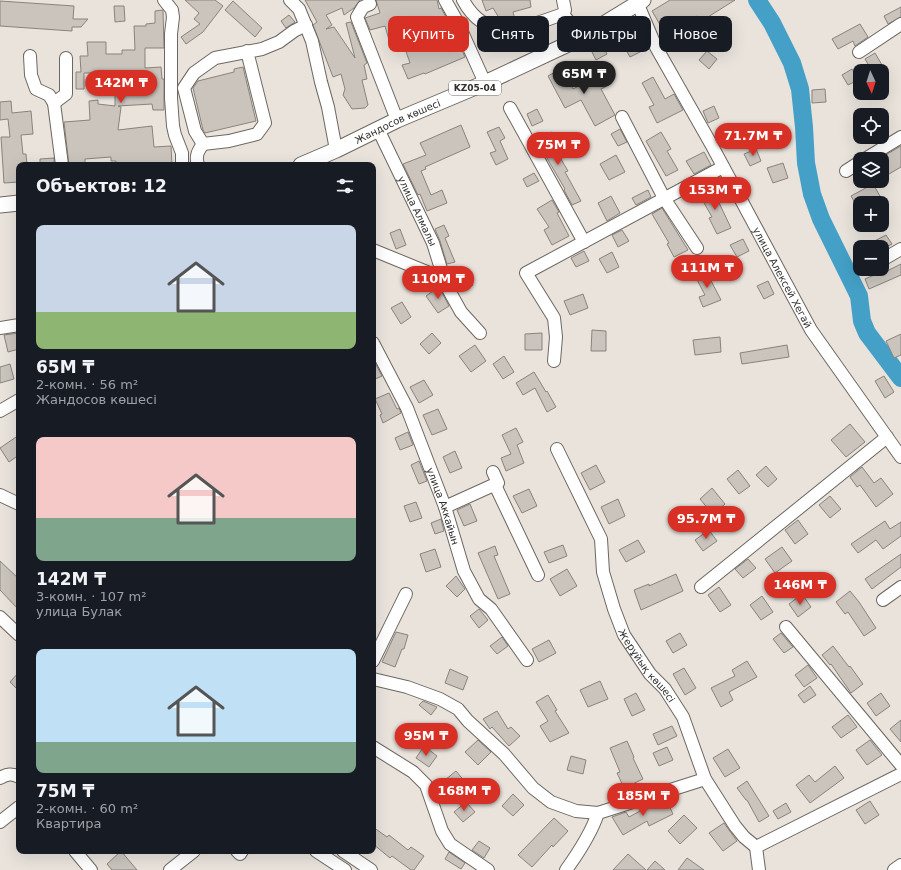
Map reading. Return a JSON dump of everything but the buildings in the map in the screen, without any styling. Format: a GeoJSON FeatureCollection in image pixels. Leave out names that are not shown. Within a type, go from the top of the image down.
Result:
{"type":"FeatureCollection","features":[{"type":"Feature","properties":{"kind":"main road","name":"Жандосов көшесі"},"geometry":{"type":"LineString","coordinates":[[615,16],[639,1]]}},
{"type":"Feature","properties":{"kind":"main road","name":"Жандосов көшесі"},"geometry":{"type":"LineString","coordinates":[[308,162],[397,120],[485,83],[557,49]]}},
{"type":"Feature","properties":{"kind":"main road"},"geometry":{"type":"LineString","coordinates":[[0,205],[16,204]]}},
{"type":"Feature","properties":{"kind":"street"},"geometry":{"type":"LineString","coordinates":[[164,0],[172,10],[173,17],[171,34],[172,126],[182,153],[182,162]]}},
{"type":"Feature","properties":{"kind":"street"},"geometry":{"type":"LineString","coordinates":[[290,0],[299,9],[306,25],[328,107],[336,150]]}},
{"type":"Feature","properties":{"kind":"street"},"geometry":{"type":"LineString","coordinates":[[446,0],[485,83]]}},
{"type":"Feature","properties":{"kind":"street"},"geometry":{"type":"LineString","coordinates":[[462,0],[468,10],[479,20],[491,26],[511,30],[563,14],[565,10],[563,0]]}},
{"type":"Feature","properties":{"kind":"street","name":"улица Алексей Хегай"},"geometry":{"type":"LineString","coordinates":[[639,1],[656,47],[811,330],[901,457]]}},
{"type":"Feature","properties":{"kind":"street"},"geometry":{"type":"LineString","coordinates":[[370,4],[363,7],[357,17],[397,120]]}},
{"type":"Feature","properties":{"kind":"street"},"geometry":{"type":"LineString","coordinates":[[859,52],[901,24]]}},
{"type":"Feature","properties":{"kind":"street"},"geometry":{"type":"LineString","coordinates":[[203,144],[195,131],[184,88],[194,73],[215,58],[262,49],[279,42],[294,31],[306,25]]}},
{"type":"Feature","properties":{"kind":"street"},"geometry":{"type":"LineString","coordinates":[[197,162],[198,151],[203,144],[229,141],[257,134],[265,123],[247,51]]}},
{"type":"Feature","properties":{"kind":"street"},"geometry":{"type":"LineString","coordinates":[[30,56],[31,75],[36,89],[49,95],[54,103],[62,162]]}},
{"type":"Feature","properties":{"kind":"street"},"geometry":{"type":"LineString","coordinates":[[54,103],[66,94],[66,58]]}},
{"type":"Feature","properties":{"kind":"street"},"geometry":{"type":"LineString","coordinates":[[510,108],[584,242]]}},
{"type":"Feature","properties":{"kind":"street"},"geometry":{"type":"LineString","coordinates":[[622,117],[664,198],[697,248]]}},
{"type":"Feature","properties":{"kind":"street","name":"улица Алмалы"},"geometry":{"type":"LineString","coordinates":[[378,129],[433,243],[446,285],[460,312],[480,333]]}},
{"type":"Feature","properties":{"kind":"street"},"geometry":{"type":"LineString","coordinates":[[876,152],[901,137]]}},
{"type":"Feature","properties":{"kind":"street"},"geometry":{"type":"LineString","coordinates":[[846,171],[853,166]]}},
{"type":"Feature","properties":{"kind":"street"},"geometry":{"type":"LineString","coordinates":[[554,361],[556,338],[554,318],[526,273],[723,167]]}},
{"type":"Feature","properties":{"kind":"street"},"geometry":{"type":"LineString","coordinates":[[889,256],[901,249]]}},
{"type":"Feature","properties":{"kind":"street"},"geometry":{"type":"LineString","coordinates":[[376,251],[444,279]]}},
{"type":"Feature","properties":{"kind":"street"},"geometry":{"type":"LineString","coordinates":[[0,328],[16,325]]}},
{"type":"Feature","properties":{"kind":"street","name":"улица Аккайын"},"geometry":{"type":"LineString","coordinates":[[376,349],[407,408],[445,507],[464,571],[479,599],[491,609],[527,660]]}},
{"type":"Feature","properties":{"kind":"street"},"geometry":{"type":"LineString","coordinates":[[0,411],[16,402]]}},
{"type":"Feature","properties":{"kind":"street"},"geometry":{"type":"LineString","coordinates":[[701,587],[887,437]]}},
{"type":"Feature","properties":{"kind":"street","name":"Жерұйық көшесі"},"geometry":{"type":"LineString","coordinates":[[557,449],[601,539],[603,572],[624,636],[650,674],[665,689],[683,717],[705,779],[735,826],[744,837],[756,847]]}},
{"type":"Feature","properties":{"kind":"street"},"geometry":{"type":"LineString","coordinates":[[445,507],[498,483],[492,472]]}},
{"type":"Feature","properties":{"kind":"street"},"geometry":{"type":"LineString","coordinates":[[495,485],[538,575]]}},
{"type":"Feature","properties":{"kind":"street"},"geometry":{"type":"LineString","coordinates":[[0,495],[16,503]]}},
{"type":"Feature","properties":{"kind":"street"},"geometry":{"type":"LineString","coordinates":[[883,600],[901,587]]}},
{"type":"Feature","properties":{"kind":"street"},"geometry":{"type":"LineString","coordinates":[[376,655],[406,594]]}},
{"type":"Feature","properties":{"kind":"street"},"geometry":{"type":"LineString","coordinates":[[0,617],[16,632]]}},
{"type":"Feature","properties":{"kind":"street"},"geometry":{"type":"LineString","coordinates":[[786,627],[901,765]]}},
{"type":"Feature","properties":{"kind":"street"},"geometry":{"type":"LineString","coordinates":[[376,679],[440,700],[458,709],[468,721],[504,754],[533,788],[551,802],[576,811],[598,813],[705,779]]}},
{"type":"Feature","properties":{"kind":"street"},"geometry":{"type":"LineString","coordinates":[[376,749],[413,772],[426,785],[442,830],[450,844],[488,870]]}},
{"type":"Feature","properties":{"kind":"street"},"geometry":{"type":"LineString","coordinates":[[0,778],[6,775],[13,774],[16,776]]}},
{"type":"Feature","properties":{"kind":"street"},"geometry":{"type":"LineString","coordinates":[[759,870],[756,847],[901,774]]}},
{"type":"Feature","properties":{"kind":"street"},"geometry":{"type":"LineString","coordinates":[[0,822],[16,809]]}},
{"type":"Feature","properties":{"kind":"street"},"geometry":{"type":"LineString","coordinates":[[566,870],[583,846],[598,813]]}},
{"type":"Feature","properties":{"kind":"street"},"geometry":{"type":"LineString","coordinates":[[78,854],[91,870]]}},
{"type":"Feature","properties":{"kind":"street"},"geometry":{"type":"LineString","coordinates":[[170,870],[190,854]]}},
{"type":"Feature","properties":{"kind":"street"},"geometry":{"type":"LineString","coordinates":[[321,854],[345,870]]}},
{"type":"Feature","properties":{"kind":"street"},"geometry":{"type":"LineString","coordinates":[[347,854],[371,870]]}},
{"type":"Feature","properties":{"kind":"street"},"geometry":{"type":"LineString","coordinates":[[894,870],[901,865]]}},
{"type":"Feature","properties":{"kind":"waterway"},"geometry":{"type":"LineString","coordinates":[[757,0],[772,23],[792,63],[800,89],[806,163],[812,194],[821,219],[859,296],[862,321],[867,333],[901,378]]}}]}
